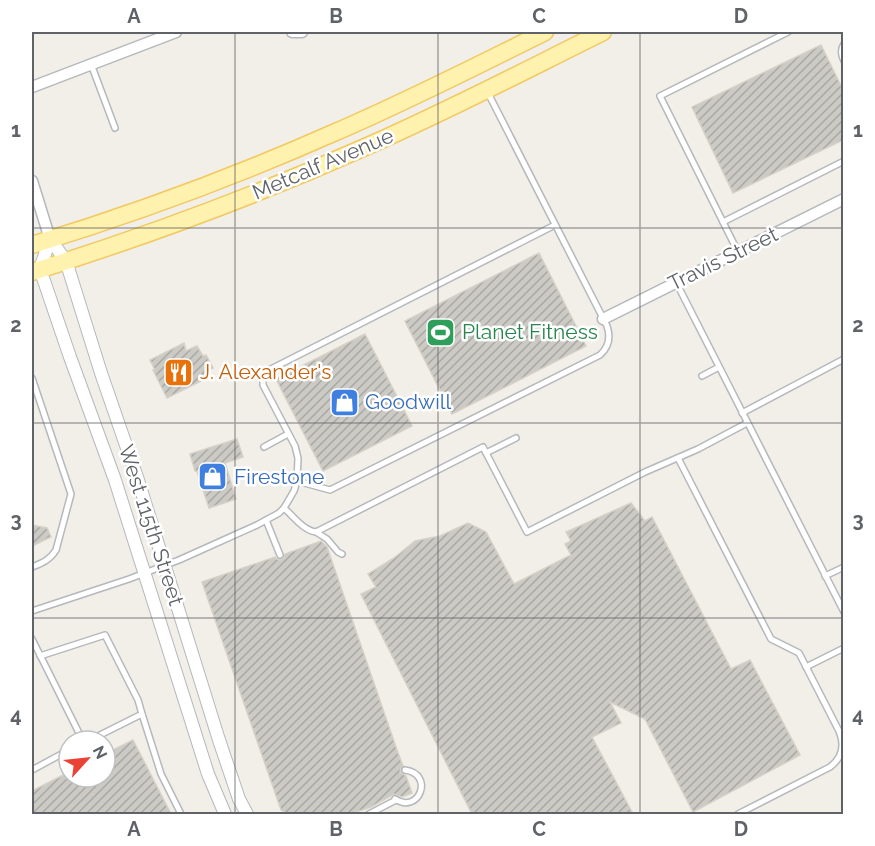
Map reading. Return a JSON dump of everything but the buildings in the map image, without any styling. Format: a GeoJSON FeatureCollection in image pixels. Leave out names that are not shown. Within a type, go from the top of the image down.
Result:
{"type":"FeatureCollection","features":[{"type":"Feature","properties":{"kind":"main road","name":"Metcalf Avenue"},"geometry":{"type":"LineString","coordinates":[[32,245],[192,190],[332,134],[545,32]]}},
{"type":"Feature","properties":{"kind":"main road","name":"Metcalf Avenue"},"geometry":{"type":"LineString","coordinates":[[36,271],[204,213],[364,148],[603,32]]}},
{"type":"Feature","properties":{"kind":"street"},"geometry":{"type":"LineString","coordinates":[[32,87],[176,32]]}},
{"type":"Feature","properties":{"kind":"street"},"geometry":{"type":"LineString","coordinates":[[292,32],[302,32]]}},
{"type":"Feature","properties":{"kind":"street","name":"West 115th Street"},"geometry":{"type":"LineString","coordinates":[[32,181],[50,239],[66,261],[138,480],[228,770],[247,814]]}},
{"type":"Feature","properties":{"kind":"street","name":"Travis Street"},"geometry":{"type":"LineString","coordinates":[[603,319],[843,199]]}},
{"type":"Feature","properties":{"kind":"street"},"geometry":{"type":"LineString","coordinates":[[36,271],[50,239]]}},
{"type":"Feature","properties":{"kind":"street","name":"West 115th Street"},"geometry":{"type":"LineString","coordinates":[[36,271],[115,480],[208,774],[225,814]]}},
{"type":"Feature","properties":{"kind":"lane"},"geometry":{"type":"LineString","coordinates":[[738,252],[660,96],[788,32]]}},
{"type":"Feature","properties":{"kind":"lane"},"geometry":{"type":"LineString","coordinates":[[843,44],[841,55],[843,61]]}},
{"type":"Feature","properties":{"kind":"lane"},"geometry":{"type":"LineString","coordinates":[[91,64],[115,129]]}},
{"type":"Feature","properties":{"kind":"lane"},"geometry":{"type":"LineString","coordinates":[[297,481],[330,490],[600,355],[608,345],[609,332],[603,319],[486,90]]}},
{"type":"Feature","properties":{"kind":"lane"},"geometry":{"type":"LineString","coordinates":[[723,222],[843,161]]}},
{"type":"Feature","properties":{"kind":"lane"},"geometry":{"type":"LineString","coordinates":[[32,611],[165,565],[243,532],[284,508],[297,481],[298,458],[295,446],[263,385],[265,372],[555,225]]}},
{"type":"Feature","properties":{"kind":"lane"},"geometry":{"type":"LineString","coordinates":[[676,282],[843,612]]}},
{"type":"Feature","properties":{"kind":"lane"},"geometry":{"type":"LineString","coordinates":[[742,413],[843,359]]}},
{"type":"Feature","properties":{"kind":"lane"},"geometry":{"type":"LineString","coordinates":[[702,376],[719,367]]}},
{"type":"Feature","properties":{"kind":"lane"},"geometry":{"type":"LineString","coordinates":[[32,378],[71,494],[56,550],[44,563],[32,567]]}},
{"type":"Feature","properties":{"kind":"lane"},"geometry":{"type":"LineString","coordinates":[[316,532],[483,447],[527,532],[747,423]]}},
{"type":"Feature","properties":{"kind":"lane"},"geometry":{"type":"LineString","coordinates":[[264,447],[288,434]]}},
{"type":"Feature","properties":{"kind":"lane"},"geometry":{"type":"LineString","coordinates":[[486,453],[516,438]]}},
{"type":"Feature","properties":{"kind":"lane"},"geometry":{"type":"LineString","coordinates":[[678,458],[771,639],[799,653],[842,741],[841,753],[830,767],[738,814]]}},
{"type":"Feature","properties":{"kind":"lane"},"geometry":{"type":"LineString","coordinates":[[284,508],[304,528],[327,539],[342,554]]}},
{"type":"Feature","properties":{"kind":"lane"},"geometry":{"type":"LineString","coordinates":[[266,520],[280,555]]}},
{"type":"Feature","properties":{"kind":"lane"},"geometry":{"type":"LineString","coordinates":[[825,576],[843,567]]}},
{"type":"Feature","properties":{"kind":"lane"},"geometry":{"type":"LineString","coordinates":[[40,656],[105,635],[138,700],[161,774],[181,814]]}},
{"type":"Feature","properties":{"kind":"lane"},"geometry":{"type":"LineString","coordinates":[[32,639],[76,729]]}},
{"type":"Feature","properties":{"kind":"lane"},"geometry":{"type":"LineString","coordinates":[[806,667],[843,648]]}},
{"type":"Feature","properties":{"kind":"lane"},"geometry":{"type":"LineString","coordinates":[[112,729],[142,714]]}},
{"type":"Feature","properties":{"kind":"lane"},"geometry":{"type":"LineString","coordinates":[[32,770],[57,756]]}},
{"type":"Feature","properties":{"kind":"lane"},"geometry":{"type":"LineString","coordinates":[[367,813],[395,799],[402,803],[415,800],[421,792],[420,779],[412,772],[405,770]]}},
{"type":"Feature","properties":{"kind":"place","name":"Planet Fitness"},"geometry":{"type":"Point","coordinates":[441,332]}},
{"type":"Feature","properties":{"kind":"place","name":"J. Alexander's"},"geometry":{"type":"Point","coordinates":[179,372]}},
{"type":"Feature","properties":{"kind":"place","name":"Goodwill"},"geometry":{"type":"Point","coordinates":[344,402]}},
{"type":"Feature","properties":{"kind":"place","name":"Firestone"},"geometry":{"type":"Point","coordinates":[213,477]}}]}
